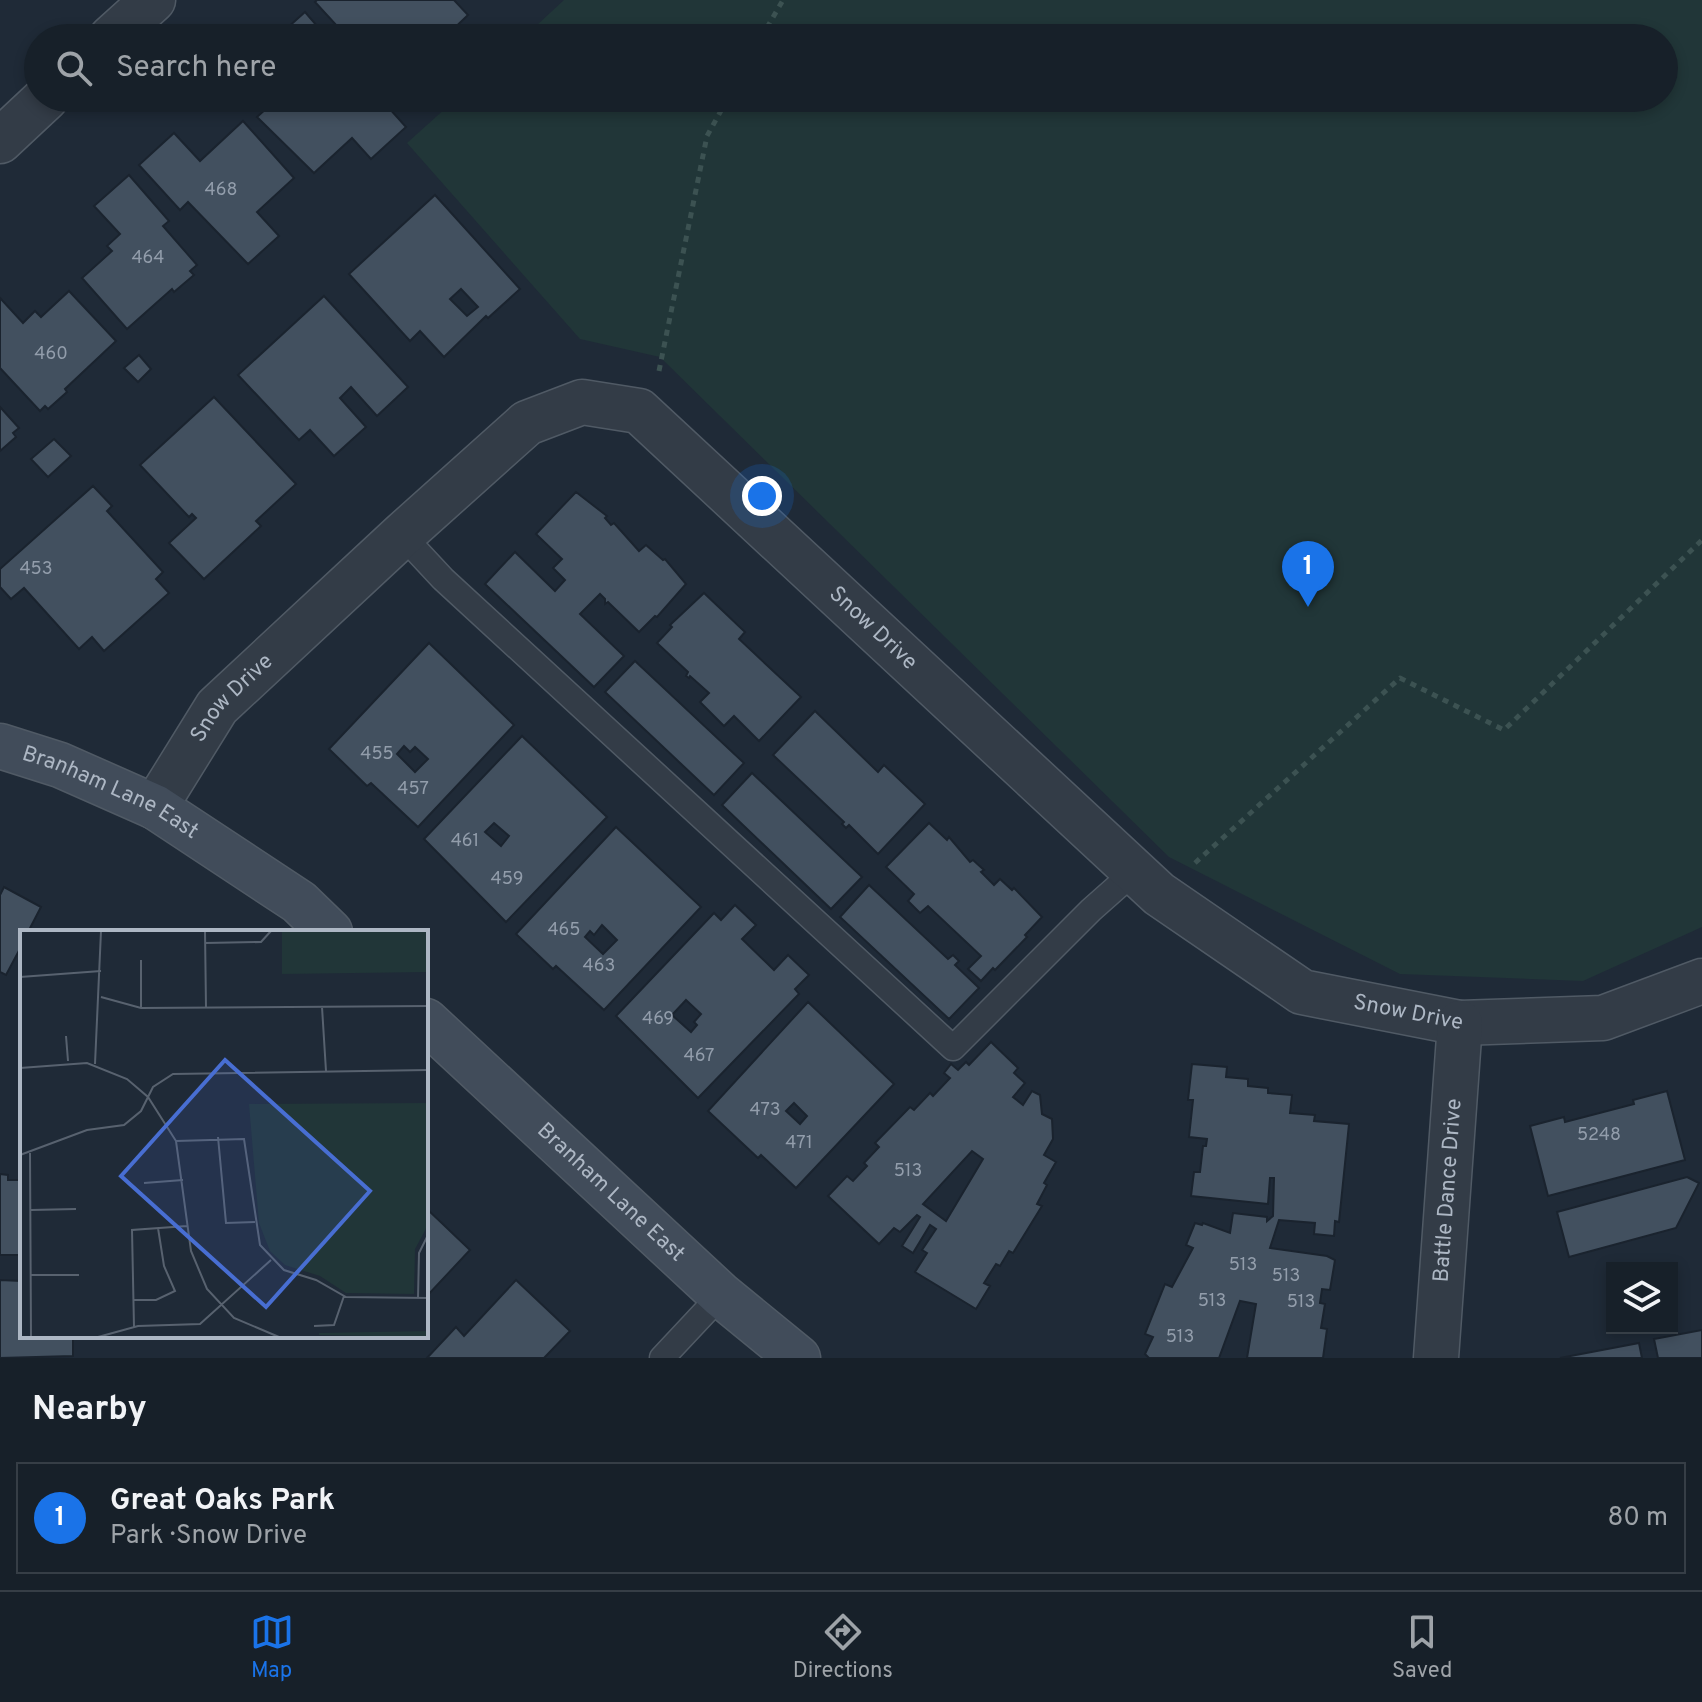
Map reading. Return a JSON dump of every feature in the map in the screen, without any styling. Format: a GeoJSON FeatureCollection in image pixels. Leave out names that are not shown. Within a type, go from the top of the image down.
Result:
{"type":"FeatureCollection","features":[{"type":"Feature","properties":{"kind":"street"},"geometry":{"type":"LineString","coordinates":[[126,24],[153,0]]}},
{"type":"Feature","properties":{"kind":"street"},"geometry":{"type":"LineString","coordinates":[[0,141],[31,112]]}},
{"type":"Feature","properties":{"kind":"street","name":"Snow Drive"},"geometry":{"type":"LineString","coordinates":[[155,807],[217,707],[527,423],[582,402],[639,411],[1159,894],[1302,992],[1460,1023],[1603,1018],[1702,981]]}},
{"type":"Feature","properties":{"kind":"street","name":"Branham Lane East"},"geometry":{"type":"LineString","coordinates":[[0,746],[60,765],[155,807],[299,902],[328,930]]}},
{"type":"Feature","properties":{"kind":"street","name":"Battle Dance Drive"},"geometry":{"type":"LineString","coordinates":[[1436,1358],[1460,1023]]}},
{"type":"Feature","properties":{"kind":"street","name":"Branham Lane East"},"geometry":{"type":"LineString","coordinates":[[428,1025],[721,1295],[798,1358]]}},
{"type":"Feature","properties":{"kind":"lane"},"geometry":{"type":"LineString","coordinates":[[402,535],[443,579],[953,1048],[1091,910],[1135,871]]}},
{"type":"Feature","properties":{"kind":"lane"},"geometry":{"type":"LineString","coordinates":[[662,1358],[721,1295]]}},
{"type":"Feature","properties":{"kind":"path"},"geometry":{"type":"LineString","coordinates":[[769,24],[783,0]]}},
{"type":"Feature","properties":{"kind":"path"},"geometry":{"type":"LineString","coordinates":[[639,411],[659,372],[707,136],[720,112]]}},
{"type":"Feature","properties":{"kind":"path"},"geometry":{"type":"LineString","coordinates":[[1194,863],[1400,678],[1504,730],[1702,540]]}},
{"type":"Feature","properties":{"kind":"green space"},"geometry":{"type":"Polygon","coordinates":[[[564,0],[1702,0],[1702,927],[1583,981],[1400,974],[1169,857],[660,357],[580,339],[407,143],[441,112],[1678,112],[1678,24],[538,24],[564,0]]]}},
{"type":"Feature","properties":{"kind":"building"},"geometry":{"type":"Polygon","coordinates":[[[454,0],[468,15],[459,24],[335,24],[315,2],[454,0]]]}},
{"type":"Feature","properties":{"kind":"building"},"geometry":{"type":"Polygon","coordinates":[[[305,12],[315,24],[292,24],[305,12]]]}},
{"type":"Feature","properties":{"kind":"building"},"geometry":{"type":"Polygon","coordinates":[[[263,112],[393,112],[406,127],[371,159],[352,138],[314,173],[257,117],[263,112]]]}},
{"type":"Feature","properties":{"kind":"building"},"geometry":{"type":"Polygon","coordinates":[[[243,121],[294,178],[257,212],[279,236],[248,264],[188,202],[180,210],[139,165],[174,133],[200,161],[243,121]]]}},
{"type":"Feature","properties":{"kind":"building"},"geometry":{"type":"Polygon","coordinates":[[[129,175],[169,221],[163,226],[197,265],[190,271],[194,275],[174,292],[172,289],[127,329],[82,278],[112,251],[107,246],[120,234],[94,206],[129,175]]]}},
{"type":"Feature","properties":{"kind":"building"},"geometry":{"type":"Polygon","coordinates":[[[435,195],[520,289],[488,318],[486,316],[444,357],[420,331],[410,341],[349,274],[435,195]],[[461,289],[450,299],[467,316],[478,307],[461,289]]]}},
{"type":"Feature","properties":{"kind":"building"},"geometry":{"type":"Polygon","coordinates":[[[69,291],[116,341],[65,389],[67,392],[48,409],[45,406],[40,411],[0,368],[0,298],[23,323],[35,311],[41,317],[69,291]]]}},
{"type":"Feature","properties":{"kind":"building"},"geometry":{"type":"Polygon","coordinates":[[[324,296],[408,387],[377,416],[351,387],[340,398],[366,427],[334,456],[310,430],[299,440],[238,375],[324,296]]]}},
{"type":"Feature","properties":{"kind":"building"},"geometry":{"type":"Polygon","coordinates":[[[139,355],[151,369],[138,382],[124,368],[139,355]]]}},
{"type":"Feature","properties":{"kind":"building"},"geometry":{"type":"Polygon","coordinates":[[[214,397],[296,484],[256,521],[261,526],[204,579],[169,543],[196,518],[192,514],[189,517],[140,465],[214,397]]]}},
{"type":"Feature","properties":{"kind":"building"},"geometry":{"type":"Polygon","coordinates":[[[0,407],[19,428],[13,433],[16,437],[0,451],[0,407]]]}},
{"type":"Feature","properties":{"kind":"building"},"geometry":{"type":"Polygon","coordinates":[[[54,439],[71,456],[48,477],[31,459],[54,439]]]}},
{"type":"Feature","properties":{"kind":"building"},"geometry":{"type":"Polygon","coordinates":[[[93,486],[112,506],[107,511],[163,572],[156,579],[169,593],[104,651],[92,637],[79,649],[24,588],[11,599],[0,587],[0,569],[93,486]]]}},
{"type":"Feature","properties":{"kind":"building"},"geometry":{"type":"Polygon","coordinates":[[[576,492],[607,516],[605,518],[611,525],[614,523],[639,551],[646,545],[665,559],[686,584],[639,632],[608,602],[605,604],[600,594],[580,614],[624,656],[594,687],[485,584],[515,552],[555,591],[565,580],[553,568],[562,559],[536,534],[576,492]]]}},
{"type":"Feature","properties":{"kind":"building"},"geometry":{"type":"Polygon","coordinates":[[[704,593],[745,632],[739,639],[801,697],[759,741],[734,716],[724,726],[700,702],[709,693],[686,676],[688,672],[657,643],[672,627],[670,625],[704,593]]]}},
{"type":"Feature","properties":{"kind":"building"},"geometry":{"type":"Polygon","coordinates":[[[429,643],[514,725],[418,827],[371,783],[367,786],[329,749],[429,643]],[[404,746],[397,754],[415,772],[428,759],[415,747],[410,752],[404,746]]]}},
{"type":"Feature","properties":{"kind":"building"},"geometry":{"type":"Polygon","coordinates":[[[635,661],[744,763],[714,795],[605,692],[635,661]]]}},
{"type":"Feature","properties":{"kind":"building"},"geometry":{"type":"Polygon","coordinates":[[[815,711],[878,772],[884,765],[925,804],[878,854],[849,825],[846,828],[842,824],[844,822],[773,755],[815,711]]]}},
{"type":"Feature","properties":{"kind":"building"},"geometry":{"type":"Polygon","coordinates":[[[522,736],[607,817],[506,922],[424,839],[522,736]],[[494,823],[485,832],[501,846],[509,836],[494,823]]]}},
{"type":"Feature","properties":{"kind":"building"},"geometry":{"type":"Polygon","coordinates":[[[752,773],[862,877],[831,909],[722,805],[752,773]]]}},
{"type":"Feature","properties":{"kind":"building"},"geometry":{"type":"Polygon","coordinates":[[[929,823],[947,840],[949,837],[970,862],[973,860],[984,870],[981,872],[994,885],[1000,879],[1012,890],[1014,888],[1042,917],[1025,935],[1027,937],[981,981],[968,969],[981,956],[928,906],[920,913],[908,901],[914,894],[886,867],[929,823]]]}},
{"type":"Feature","properties":{"kind":"building"},"geometry":{"type":"Polygon","coordinates":[[[616,827],[701,907],[604,1010],[516,934],[616,827]],[[602,925],[594,935],[590,931],[585,937],[603,954],[617,940],[602,925]]]}},
{"type":"Feature","properties":{"kind":"building"},"geometry":{"type":"Polygon","coordinates":[[[869,885],[948,959],[953,955],[959,961],[955,965],[979,988],[949,1019],[840,917],[869,885]]]}},
{"type":"Feature","properties":{"kind":"building"},"geometry":{"type":"Polygon","coordinates":[[[4,887],[41,907],[29,930],[20,930],[20,949],[6,975],[0,972],[0,895],[4,887]]]}},
{"type":"Feature","properties":{"kind":"building"},"geometry":{"type":"Polygon","coordinates":[[[735,905],[756,925],[742,939],[774,970],[788,955],[809,975],[795,989],[799,994],[698,1098],[616,1016],[714,913],[721,920],[735,905]],[[686,1000],[672,1015],[691,1032],[701,1014],[686,1000]]]}},
{"type":"Feature","properties":{"kind":"building"},"geometry":{"type":"Polygon","coordinates":[[[808,1002],[894,1084],[796,1188],[761,1155],[758,1158],[708,1111],[808,1002]],[[794,1103],[786,1111],[800,1124],[807,1116],[794,1103]]]}},
{"type":"Feature","properties":{"kind":"building"},"geometry":{"type":"Polygon","coordinates":[[[991,1042],[1018,1068],[1014,1073],[1025,1083],[1013,1097],[1023,1105],[1032,1091],[1040,1095],[1042,1114],[1052,1119],[1053,1139],[1044,1155],[1056,1162],[1037,1204],[1042,1206],[1013,1253],[1009,1251],[1000,1266],[996,1264],[984,1283],[990,1286],[976,1309],[915,1272],[927,1253],[922,1250],[936,1229],[930,1225],[913,1253],[902,1246],[920,1217],[917,1215],[900,1232],[894,1228],[879,1244],[828,1196],[847,1176],[853,1181],[867,1166],[864,1163],[879,1147],[875,1143],[910,1107],[914,1110],[950,1078],[944,1073],[951,1064],[958,1070],[966,1062],[969,1065],[991,1042]],[[972,1151],[923,1204],[946,1221],[983,1159],[972,1151]]]}},
{"type":"Feature","properties":{"kind":"building"},"geometry":{"type":"Polygon","coordinates":[[[1192,1064],[1227,1067],[1226,1077],[1248,1079],[1248,1086],[1268,1088],[1268,1093],[1292,1095],[1290,1113],[1315,1115],[1314,1121],[1349,1124],[1339,1222],[1335,1221],[1334,1236],[1314,1234],[1315,1223],[1279,1220],[1270,1248],[1327,1256],[1335,1260],[1330,1290],[1322,1289],[1320,1303],[1325,1304],[1321,1328],[1327,1329],[1323,1358],[1247,1358],[1256,1304],[1240,1301],[1219,1358],[1149,1358],[1145,1354],[1153,1337],[1145,1334],[1165,1284],[1172,1287],[1193,1248],[1186,1245],[1195,1223],[1230,1233],[1233,1213],[1267,1217],[1267,1221],[1273,1216],[1274,1178],[1270,1178],[1268,1204],[1191,1196],[1194,1172],[1200,1172],[1203,1146],[1206,1146],[1207,1139],[1189,1137],[1193,1100],[1188,1100],[1192,1064]]]}},
{"type":"Feature","properties":{"kind":"building"},"geometry":{"type":"Polygon","coordinates":[[[1667,1091],[1685,1160],[1548,1196],[1530,1126],[1564,1117],[1565,1122],[1634,1104],[1633,1100],[1667,1091]]]}},
{"type":"Feature","properties":{"kind":"building"},"geometry":{"type":"Polygon","coordinates":[[[0,1174],[8,1175],[8,1180],[20,1180],[20,1255],[0,1255],[0,1174]]]}},
{"type":"Feature","properties":{"kind":"building"},"geometry":{"type":"Polygon","coordinates":[[[1687,1177],[1699,1183],[1676,1228],[1569,1257],[1557,1212],[1687,1177]]]}},
{"type":"Feature","properties":{"kind":"building"},"geometry":{"type":"Polygon","coordinates":[[[428,1210],[470,1250],[428,1295],[428,1210]]]}},
{"type":"Feature","properties":{"kind":"building"},"geometry":{"type":"Polygon","coordinates":[[[0,1280],[20,1281],[20,1338],[73,1338],[73,1356],[0,1358],[0,1280]]]}},
{"type":"Feature","properties":{"kind":"building"},"geometry":{"type":"Polygon","coordinates":[[[516,1280],[570,1331],[544,1358],[427,1358],[456,1327],[464,1336],[516,1280]]]}},
{"type":"Feature","properties":{"kind":"building"},"geometry":{"type":"Polygon","coordinates":[[[1702,1330],[1702,1358],[1658,1358],[1654,1339],[1702,1330]]]}},
{"type":"Feature","properties":{"kind":"building"},"geometry":{"type":"Polygon","coordinates":[[[1639,1343],[1642,1358],[1560,1358],[1639,1343]]]}},
{"type":"Feature","properties":{"kind":"place","name":"Great Oaks Park"},"geometry":{"type":"Point","coordinates":[1308,607]}}]}
